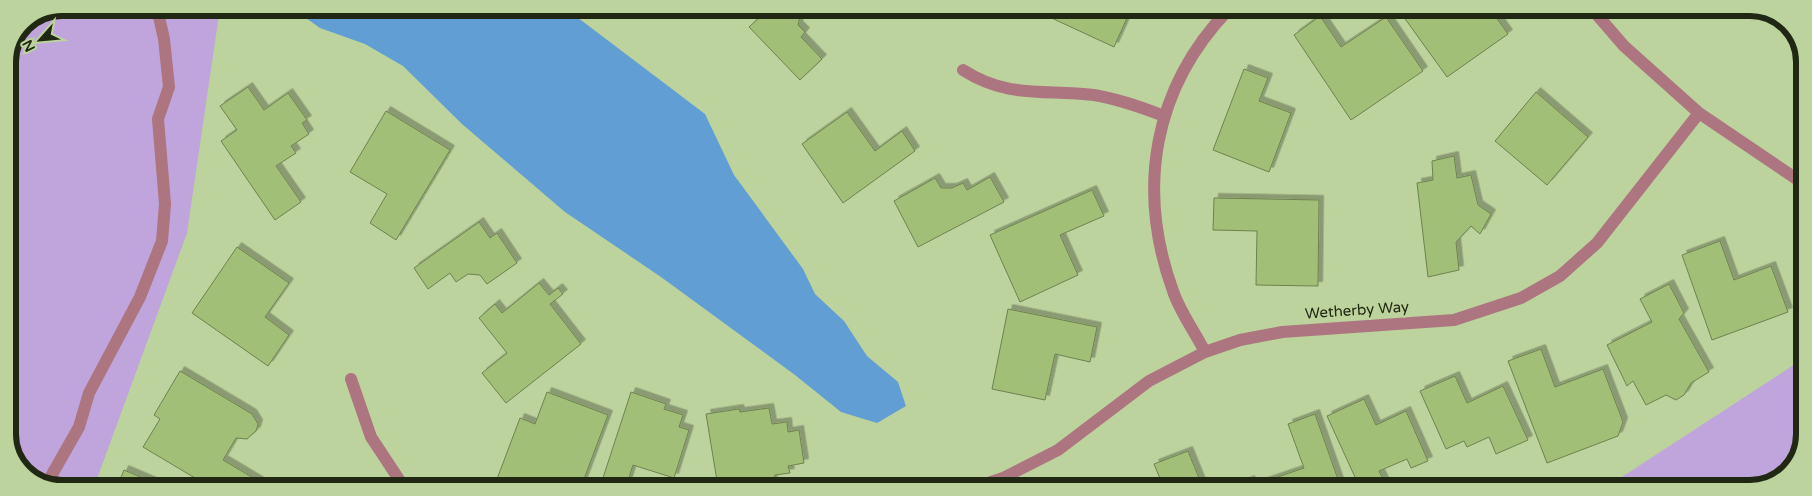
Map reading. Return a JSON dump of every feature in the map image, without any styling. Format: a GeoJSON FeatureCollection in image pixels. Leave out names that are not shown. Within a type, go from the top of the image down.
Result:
{"type":"FeatureCollection","features":[{"type":"Feature","properties":{"kind":"street"},"geometry":{"type":"LineString","coordinates":[[50,478],[79,427],[90,393],[140,297],[162,241],[165,204],[158,119],[169,87],[164,39],[159,16]]}},
{"type":"Feature","properties":{"kind":"street"},"geometry":{"type":"LineString","coordinates":[[1206,352],[1173,293],[1156,237],[1153,174],[1164,116],[1184,66],[1212,26],[1222,16]]}},
{"type":"Feature","properties":{"kind":"street"},"geometry":{"type":"LineString","coordinates":[[1598,16],[1624,46],[1699,113],[1796,179]]}},
{"type":"Feature","properties":{"kind":"street"},"geometry":{"type":"LineString","coordinates":[[963,70],[981,81],[1003,89],[1094,95],[1137,105],[1164,116]]}},
{"type":"Feature","properties":{"kind":"street","name":"Wetherby Way"},"geometry":{"type":"LineString","coordinates":[[997,480],[1058,450],[1149,381],[1206,352],[1240,340],[1282,332],[1454,320],[1521,298],[1560,276],[1597,243],[1699,113]]}},
{"type":"Feature","properties":{"kind":"street"},"geometry":{"type":"LineString","coordinates":[[351,379],[371,437],[399,480]]}},
{"type":"Feature","properties":{"kind":"shaded area"},"geometry":{"type":"Polygon","coordinates":[[[63,16],[219,16],[187,233],[97,480],[63,480],[51,478],[37,472],[22,457],[16,436],[16,63],[17,54],[24,37],[37,24],[54,17],[63,16]]]}},
{"type":"Feature","properties":{"kind":"shaded area"},"geometry":{"type":"Polygon","coordinates":[[[1796,364],[1796,433],[1794,445],[1788,459],[1778,470],[1770,475],[1749,480],[1617,480],[1796,364]]]}},
{"type":"Feature","properties":{"kind":"water"},"geometry":{"type":"Polygon","coordinates":[[[303,16],[576,16],[705,114],[734,175],[803,269],[815,294],[844,321],[867,356],[898,382],[906,406],[877,423],[841,412],[795,375],[661,277],[565,212],[462,124],[403,66],[365,44],[320,28],[303,16]]]}},
{"type":"Feature","properties":{"kind":"building"},"geometry":{"type":"Polygon","coordinates":[[[800,16],[798,25],[805,32],[801,37],[822,59],[800,80],[749,27],[760,17],[800,16]]]}},
{"type":"Feature","properties":{"kind":"building"},"geometry":{"type":"Polygon","coordinates":[[[1047,16],[1128,16],[1114,47],[1047,16]]]}},
{"type":"Feature","properties":{"kind":"building"},"geometry":{"type":"Polygon","coordinates":[[[1320,16],[1341,47],[1386,17],[1423,71],[1351,120],[1294,35],[1320,16]]]}},
{"type":"Feature","properties":{"kind":"building"},"geometry":{"type":"Polygon","coordinates":[[[1403,16],[1495,16],[1508,34],[1447,77],[1403,16]]]}},
{"type":"Feature","properties":{"kind":"building"},"geometry":{"type":"Polygon","coordinates":[[[1244,69],[1268,78],[1259,101],[1291,113],[1269,172],[1213,150],[1244,69]]]}},
{"type":"Feature","properties":{"kind":"building"},"geometry":{"type":"Polygon","coordinates":[[[248,87],[264,110],[288,93],[307,120],[302,123],[309,134],[291,146],[296,153],[276,166],[301,202],[275,220],[221,141],[237,130],[220,106],[248,87]]]}},
{"type":"Feature","properties":{"kind":"building"},"geometry":{"type":"Polygon","coordinates":[[[1536,92],[1588,137],[1547,185],[1495,141],[1536,92]]]}},
{"type":"Feature","properties":{"kind":"building"},"geometry":{"type":"Polygon","coordinates":[[[386,111],[450,150],[396,240],[370,223],[387,194],[350,172],[386,111]]]}},
{"type":"Feature","properties":{"kind":"building"},"geometry":{"type":"Polygon","coordinates":[[[847,112],[875,151],[902,131],[915,151],[843,203],[802,144],[847,112]]]}},
{"type":"Feature","properties":{"kind":"building"},"geometry":{"type":"Polygon","coordinates":[[[1454,156],[1457,178],[1471,175],[1478,205],[1491,214],[1480,234],[1471,226],[1456,242],[1459,270],[1428,277],[1417,183],[1433,180],[1432,161],[1454,156]]]}},
{"type":"Feature","properties":{"kind":"building"},"geometry":{"type":"Polygon","coordinates":[[[990,177],[1004,202],[918,247],[894,201],[935,178],[941,188],[952,188],[963,183],[967,190],[990,177]]]}},
{"type":"Feature","properties":{"kind":"building"},"geometry":{"type":"Polygon","coordinates":[[[1092,190],[1104,216],[1060,235],[1078,275],[1020,302],[990,235],[1092,190]]]}},
{"type":"Feature","properties":{"kind":"building"},"geometry":{"type":"Polygon","coordinates":[[[1214,198],[1319,200],[1318,286],[1256,285],[1257,231],[1213,230],[1214,198]]]}},
{"type":"Feature","properties":{"kind":"building"},"geometry":{"type":"Polygon","coordinates":[[[479,222],[490,238],[497,233],[517,263],[487,284],[480,275],[468,274],[456,282],[450,273],[428,289],[414,268],[479,222]]]}},
{"type":"Feature","properties":{"kind":"building"},"geometry":{"type":"Polygon","coordinates":[[[1720,241],[1734,280],[1771,266],[1788,312],[1712,340],[1682,255],[1720,241]]]}},
{"type":"Feature","properties":{"kind":"building"},"geometry":{"type":"Polygon","coordinates":[[[237,247],[289,283],[265,317],[289,335],[268,366],[192,313],[237,247]]]}},
{"type":"Feature","properties":{"kind":"building"},"geometry":{"type":"Polygon","coordinates":[[[539,283],[549,295],[558,288],[563,294],[550,304],[581,344],[506,403],[482,373],[507,353],[479,318],[495,304],[502,313],[539,283]]]}},
{"type":"Feature","properties":{"kind":"building"},"geometry":{"type":"Polygon","coordinates":[[[1669,284],[1684,313],[1679,319],[1709,372],[1691,383],[1684,395],[1676,400],[1666,395],[1646,405],[1633,381],[1627,386],[1607,345],[1652,322],[1640,299],[1669,284]]]}},
{"type":"Feature","properties":{"kind":"building"},"geometry":{"type":"Polygon","coordinates":[[[1008,309],[1097,327],[1090,362],[1055,354],[1045,400],[992,389],[1008,309]]]}},
{"type":"Feature","properties":{"kind":"building"},"geometry":{"type":"Polygon","coordinates":[[[1541,349],[1555,387],[1603,369],[1623,422],[1618,436],[1547,463],[1508,361],[1541,349]]]}},
{"type":"Feature","properties":{"kind":"building"},"geometry":{"type":"Polygon","coordinates":[[[180,371],[252,414],[258,424],[256,431],[247,439],[236,438],[223,460],[257,480],[198,480],[143,447],[160,419],[154,415],[180,371]]]}},
{"type":"Feature","properties":{"kind":"building"},"geometry":{"type":"Polygon","coordinates":[[[1455,376],[1467,403],[1503,386],[1528,440],[1496,454],[1489,437],[1467,447],[1464,441],[1446,449],[1420,391],[1455,376]]]}},
{"type":"Feature","properties":{"kind":"building"},"geometry":{"type":"Polygon","coordinates":[[[547,392],[608,415],[584,480],[497,480],[520,418],[535,424],[547,392]]]}},
{"type":"Feature","properties":{"kind":"building"},"geometry":{"type":"Polygon","coordinates":[[[631,392],[666,404],[664,409],[683,415],[679,427],[689,430],[674,478],[633,465],[628,480],[602,480],[631,392]]]}},
{"type":"Feature","properties":{"kind":"building"},"geometry":{"type":"Polygon","coordinates":[[[1364,399],[1376,425],[1406,411],[1428,461],[1411,468],[1407,459],[1379,471],[1383,480],[1356,480],[1327,416],[1364,399]]]}},
{"type":"Feature","properties":{"kind":"building"},"geometry":{"type":"Polygon","coordinates":[[[769,408],[772,424],[787,422],[788,432],[799,430],[804,463],[788,466],[790,473],[775,475],[773,480],[717,480],[706,414],[739,409],[740,412],[769,408]]]}},
{"type":"Feature","properties":{"kind":"building"},"geometry":{"type":"Polygon","coordinates":[[[1315,414],[1338,480],[1269,480],[1304,468],[1288,424],[1315,414]]]}},
{"type":"Feature","properties":{"kind":"building"},"geometry":{"type":"Polygon","coordinates":[[[1188,451],[1200,480],[1161,480],[1154,464],[1188,451]]]}},
{"type":"Feature","properties":{"kind":"building"},"geometry":{"type":"Polygon","coordinates":[[[124,470],[148,480],[120,480],[124,470]]]}}]}
